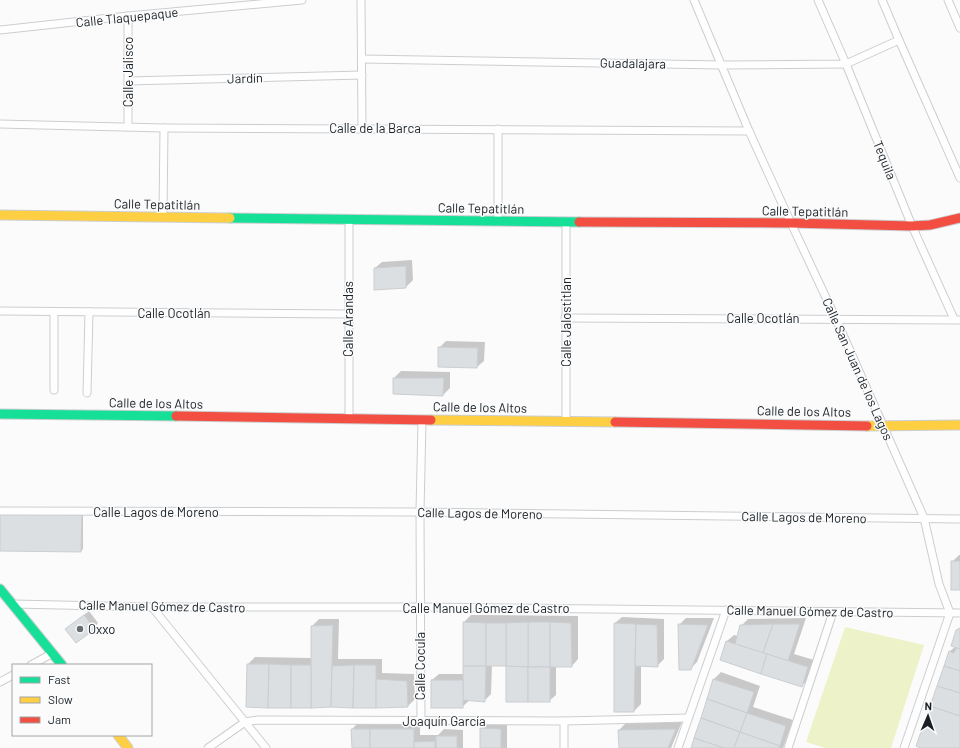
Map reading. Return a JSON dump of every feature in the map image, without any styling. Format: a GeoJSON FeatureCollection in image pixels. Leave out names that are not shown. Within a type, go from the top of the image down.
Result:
{"type":"FeatureCollection","features":[{"type":"Feature","properties":{"kind":"street","name":"Calle Tlaquepaque"},"geometry":{"type":"LineString","coordinates":[[0,30],[128,16],[302,0]]}},
{"type":"Feature","properties":{"kind":"street"},"geometry":{"type":"LineString","coordinates":[[361,0],[363,59],[362,128]]}},
{"type":"Feature","properties":{"kind":"street","name":"Calle San Juan de los Lagos"},"geometry":{"type":"LineString","coordinates":[[694,0],[750,131],[836,319],[924,518],[939,584],[950,613]]}},
{"type":"Feature","properties":{"kind":"street","name":"Tequila"},"geometry":{"type":"LineString","coordinates":[[818,0],[846,64],[912,226],[957,319]]}},
{"type":"Feature","properties":{"kind":"street"},"geometry":{"type":"LineString","coordinates":[[882,0],[960,178]]}},
{"type":"Feature","properties":{"kind":"street"},"geometry":{"type":"LineString","coordinates":[[948,0],[960,28]]}},
{"type":"Feature","properties":{"kind":"street","name":"Calle Jalisco"},"geometry":{"type":"LineString","coordinates":[[128,16],[128,127]]}},
{"type":"Feature","properties":{"kind":"street","name":"Guadalajara"},"geometry":{"type":"LineString","coordinates":[[363,59],[722,65],[846,64],[899,40]]}},
{"type":"Feature","properties":{"kind":"street","name":"Jardín"},"geometry":{"type":"LineString","coordinates":[[128,81],[362,75]]}},
{"type":"Feature","properties":{"kind":"street","name":"Calle de la Barca"},"geometry":{"type":"LineString","coordinates":[[0,124],[164,128],[750,131]]}},
{"type":"Feature","properties":{"kind":"street"},"geometry":{"type":"LineString","coordinates":[[163,216],[164,128]]}},
{"type":"Feature","properties":{"kind":"street"},"geometry":{"type":"LineString","coordinates":[[498,129],[498,221]]}},
{"type":"Feature","properties":{"kind":"street","name":"Calle Tepatitlán"},"geometry":{"type":"LineString","coordinates":[[0,215],[163,216],[349,220],[791,223],[912,226],[930,225],[960,218]]}},
{"type":"Feature","properties":{"kind":"street","name":"Calle Arandas"},"geometry":{"type":"LineString","coordinates":[[349,220],[349,418]]}},
{"type":"Feature","properties":{"kind":"street","name":"Calle Jalostitlan"},"geometry":{"type":"LineString","coordinates":[[566,222],[566,421]]}},
{"type":"Feature","properties":{"kind":"street","name":"Calle Ocotlán"},"geometry":{"type":"LineString","coordinates":[[0,311],[348,314]]}},
{"type":"Feature","properties":{"kind":"street"},"geometry":{"type":"LineString","coordinates":[[54,312],[54,390]]}},
{"type":"Feature","properties":{"kind":"street"},"geometry":{"type":"LineString","coordinates":[[87,393],[89,312]]}},
{"type":"Feature","properties":{"kind":"street","name":"Calle Ocotlán"},"geometry":{"type":"LineString","coordinates":[[565,318],[957,319]]}},
{"type":"Feature","properties":{"kind":"street","name":"Calle de los Altos"},"geometry":{"type":"LineString","coordinates":[[0,414],[883,426],[960,425]]}},
{"type":"Feature","properties":{"kind":"street","name":"Calle Cocula"},"geometry":{"type":"LineString","coordinates":[[421,721],[420,512],[422,420]]}},
{"type":"Feature","properties":{"kind":"street","name":"Calle Lagos de Moreno"},"geometry":{"type":"LineString","coordinates":[[0,511],[420,512],[960,518]]}},
{"type":"Feature","properties":{"kind":"street"},"geometry":{"type":"LineString","coordinates":[[0,588],[61,664]]}},
{"type":"Feature","properties":{"kind":"street","name":"Calle Manuel Gómez de Castro"},"geometry":{"type":"LineString","coordinates":[[13,604],[152,607],[420,607],[960,613]]}},
{"type":"Feature","properties":{"kind":"street"},"geometry":{"type":"LineString","coordinates":[[152,607],[266,748]]}},
{"type":"Feature","properties":{"kind":"street"},"geometry":{"type":"LineString","coordinates":[[678,748],[726,610]]}},
{"type":"Feature","properties":{"kind":"street"},"geometry":{"type":"LineString","coordinates":[[788,748],[833,612]]}},
{"type":"Feature","properties":{"kind":"street"},"geometry":{"type":"LineString","coordinates":[[904,748],[950,613]]}},
{"type":"Feature","properties":{"kind":"street"},"geometry":{"type":"LineString","coordinates":[[33,664],[53,653]]}},
{"type":"Feature","properties":{"kind":"street"},"geometry":{"type":"LineString","coordinates":[[0,682],[12,676]]}},
{"type":"Feature","properties":{"kind":"street","name":"Joaquín García"},"geometry":{"type":"LineString","coordinates":[[208,748],[245,722],[258,720],[564,721],[688,718]]}},
{"type":"Feature","properties":{"kind":"street"},"geometry":{"type":"LineString","coordinates":[[564,721],[564,748]]}},
{"type":"Feature","properties":{"kind":"street"},"geometry":{"type":"LineString","coordinates":[[119,736],[128,748]]}},
{"type":"Feature","properties":{"kind":"green space"},"geometry":{"type":"Polygon","coordinates":[[[845,627],[924,645],[891,748],[825,748],[806,742],[845,627]]]}},
{"type":"Feature","properties":{"kind":"building"},"geometry":{"type":"Polygon","coordinates":[[[406,266],[406,288],[374,290],[374,268],[406,266]]]}},
{"type":"Feature","properties":{"kind":"building"},"geometry":{"type":"Polygon","coordinates":[[[438,347],[478,348],[477,368],[438,367],[438,347]]]}},
{"type":"Feature","properties":{"kind":"building"},"geometry":{"type":"Polygon","coordinates":[[[393,378],[444,378],[443,396],[393,394],[393,378]]]}},
{"type":"Feature","properties":{"kind":"building"},"geometry":{"type":"Polygon","coordinates":[[[82,511],[81,552],[0,551],[0,512],[82,511]]]}},
{"type":"Feature","properties":{"kind":"building"},"geometry":{"type":"Polygon","coordinates":[[[951,561],[960,561],[960,590],[951,590],[951,561]]]}},
{"type":"Feature","properties":{"kind":"building","name":"Oxxo"},"geometry":{"type":"Polygon","coordinates":[[[84,615],[95,629],[76,643],[65,629],[84,615]]]}},
{"type":"Feature","properties":{"kind":"building"},"geometry":{"type":"Polygon","coordinates":[[[463,622],[486,623],[486,666],[463,666],[463,622]]]}},
{"type":"Feature","properties":{"kind":"building"},"geometry":{"type":"Polygon","coordinates":[[[528,622],[550,622],[550,667],[528,667],[528,622]]]}},
{"type":"Feature","properties":{"kind":"building"},"geometry":{"type":"Polygon","coordinates":[[[528,622],[528,667],[506,666],[506,623],[528,622]]]}},
{"type":"Feature","properties":{"kind":"building"},"geometry":{"type":"Polygon","coordinates":[[[550,622],[571,623],[572,667],[550,667],[550,622]]]}},
{"type":"Feature","properties":{"kind":"building"},"geometry":{"type":"Polygon","coordinates":[[[486,623],[506,623],[506,666],[486,666],[486,623]]]}},
{"type":"Feature","properties":{"kind":"building"},"geometry":{"type":"Polygon","coordinates":[[[614,623],[636,624],[634,712],[614,712],[614,623]]]}},
{"type":"Feature","properties":{"kind":"building"},"geometry":{"type":"Polygon","coordinates":[[[636,624],[657,625],[658,667],[635,666],[636,624]]]}},
{"type":"Feature","properties":{"kind":"building"},"geometry":{"type":"Polygon","coordinates":[[[678,624],[708,625],[691,670],[679,670],[678,624]]]}},
{"type":"Feature","properties":{"kind":"building"},"geometry":{"type":"Polygon","coordinates":[[[773,624],[763,653],[735,644],[740,625],[773,624]]]}},
{"type":"Feature","properties":{"kind":"building"},"geometry":{"type":"Polygon","coordinates":[[[773,624],[800,624],[788,661],[763,653],[773,624]]]}},
{"type":"Feature","properties":{"kind":"building"},"geometry":{"type":"Polygon","coordinates":[[[333,625],[331,707],[311,708],[311,626],[333,625]]]}},
{"type":"Feature","properties":{"kind":"building"},"geometry":{"type":"Polygon","coordinates":[[[960,628],[960,649],[951,646],[956,630],[960,628]]]}},
{"type":"Feature","properties":{"kind":"building"},"geometry":{"type":"Polygon","coordinates":[[[726,641],[767,654],[761,674],[720,660],[726,641]]]}},
{"type":"Feature","properties":{"kind":"building"},"geometry":{"type":"Polygon","coordinates":[[[956,648],[960,649],[960,671],[944,666],[949,651],[954,653],[956,648]]]}},
{"type":"Feature","properties":{"kind":"building"},"geometry":{"type":"Polygon","coordinates":[[[767,654],[808,667],[802,687],[761,674],[767,654]]]}},
{"type":"Feature","properties":{"kind":"building"},"geometry":{"type":"Polygon","coordinates":[[[247,664],[269,664],[268,708],[246,707],[247,664]]]}},
{"type":"Feature","properties":{"kind":"building"},"geometry":{"type":"Polygon","coordinates":[[[269,664],[291,665],[291,708],[268,708],[269,664]]]}},
{"type":"Feature","properties":{"kind":"building"},"geometry":{"type":"Polygon","coordinates":[[[291,665],[311,665],[311,708],[291,708],[291,665]]]}},
{"type":"Feature","properties":{"kind":"building"},"geometry":{"type":"Polygon","coordinates":[[[354,665],[353,708],[331,707],[332,666],[354,665]]]}},
{"type":"Feature","properties":{"kind":"building"},"geometry":{"type":"Polygon","coordinates":[[[354,665],[376,665],[376,708],[353,708],[354,665]]]}},
{"type":"Feature","properties":{"kind":"building"},"geometry":{"type":"Polygon","coordinates":[[[463,666],[486,666],[485,702],[463,700],[463,666]]]}},
{"type":"Feature","properties":{"kind":"building"},"geometry":{"type":"Polygon","coordinates":[[[506,666],[528,667],[528,702],[506,702],[506,666]]]}},
{"type":"Feature","properties":{"kind":"building"},"geometry":{"type":"Polygon","coordinates":[[[944,666],[960,671],[960,693],[937,686],[944,666]]]}},
{"type":"Feature","properties":{"kind":"building"},"geometry":{"type":"Polygon","coordinates":[[[528,667],[550,667],[550,702],[528,702],[528,667]]]}},
{"type":"Feature","properties":{"kind":"building"},"geometry":{"type":"Polygon","coordinates":[[[376,679],[407,681],[408,707],[376,708],[376,679]]]}},
{"type":"Feature","properties":{"kind":"building"},"geometry":{"type":"Polygon","coordinates":[[[713,679],[754,692],[747,713],[707,699],[713,679]]]}},
{"type":"Feature","properties":{"kind":"building"},"geometry":{"type":"Polygon","coordinates":[[[431,680],[463,680],[463,708],[431,708],[431,680]]]}},
{"type":"Feature","properties":{"kind":"building"},"geometry":{"type":"Polygon","coordinates":[[[937,686],[960,693],[960,716],[930,706],[937,686]]]}},
{"type":"Feature","properties":{"kind":"building"},"geometry":{"type":"Polygon","coordinates":[[[707,699],[747,713],[740,732],[701,718],[707,699]]]}},
{"type":"Feature","properties":{"kind":"building"},"geometry":{"type":"Polygon","coordinates":[[[930,706],[960,716],[960,748],[920,748],[916,746],[930,706]]]}},
{"type":"Feature","properties":{"kind":"building"},"geometry":{"type":"Polygon","coordinates":[[[747,713],[786,726],[780,746],[740,732],[747,713]]]}},
{"type":"Feature","properties":{"kind":"building"},"geometry":{"type":"Polygon","coordinates":[[[701,718],[740,732],[734,748],[724,748],[694,738],[701,718]]]}},
{"type":"Feature","properties":{"kind":"building"},"geometry":{"type":"Polygon","coordinates":[[[480,728],[501,729],[501,748],[480,748],[480,728]]]}},
{"type":"Feature","properties":{"kind":"building"},"geometry":{"type":"Polygon","coordinates":[[[351,729],[370,729],[370,748],[352,748],[351,729]]]}},
{"type":"Feature","properties":{"kind":"building"},"geometry":{"type":"Polygon","coordinates":[[[370,729],[414,729],[414,748],[370,748],[370,729]]]}},
{"type":"Feature","properties":{"kind":"building"},"geometry":{"type":"Polygon","coordinates":[[[676,729],[668,748],[619,748],[618,730],[676,729]]]}},
{"type":"Feature","properties":{"kind":"building"},"geometry":{"type":"Polygon","coordinates":[[[740,732],[780,746],[779,748],[734,748],[740,732]]]}},
{"type":"Feature","properties":{"kind":"building"},"geometry":{"type":"Polygon","coordinates":[[[436,736],[457,736],[457,748],[436,748],[436,736]]]}},
{"type":"Feature","properties":{"kind":"building"},"geometry":{"type":"Polygon","coordinates":[[[694,738],[724,748],[691,748],[694,738]]]}},
{"type":"Feature","properties":{"kind":"building"},"geometry":{"type":"Polygon","coordinates":[[[435,741],[435,748],[414,748],[414,742],[435,741]]]}},
{"type":"Feature","properties":{"kind":"traffic: fast"},"geometry":{"type":"LineString","coordinates":[[230,218],[579,222]]}},
{"type":"Feature","properties":{"kind":"traffic: fast"},"geometry":{"type":"LineString","coordinates":[[0,414],[176,416]]}},
{"type":"Feature","properties":{"kind":"traffic: fast"},"geometry":{"type":"LineString","coordinates":[[0,589],[61,664]]}},
{"type":"Feature","properties":{"kind":"traffic: slow"},"geometry":{"type":"LineString","coordinates":[[0,215],[230,218]]}},
{"type":"Feature","properties":{"kind":"traffic: slow"},"geometry":{"type":"LineString","coordinates":[[431,420],[615,422]]}},
{"type":"Feature","properties":{"kind":"traffic: slow"},"geometry":{"type":"LineString","coordinates":[[867,426],[960,425]]}},
{"type":"Feature","properties":{"kind":"traffic: slow"},"geometry":{"type":"LineString","coordinates":[[119,736],[128,748]]}},
{"type":"Feature","properties":{"kind":"traffic: jam"},"geometry":{"type":"LineString","coordinates":[[579,222],[791,223],[912,226],[930,225],[960,218]]}},
{"type":"Feature","properties":{"kind":"traffic: jam"},"geometry":{"type":"LineString","coordinates":[[176,416],[431,420]]}},
{"type":"Feature","properties":{"kind":"traffic: jam"},"geometry":{"type":"LineString","coordinates":[[615,422],[867,426]]}},
{"type":"Feature","properties":{"kind":"place","name":"Oxxo"},"geometry":{"type":"Point","coordinates":[80,629]}}]}
